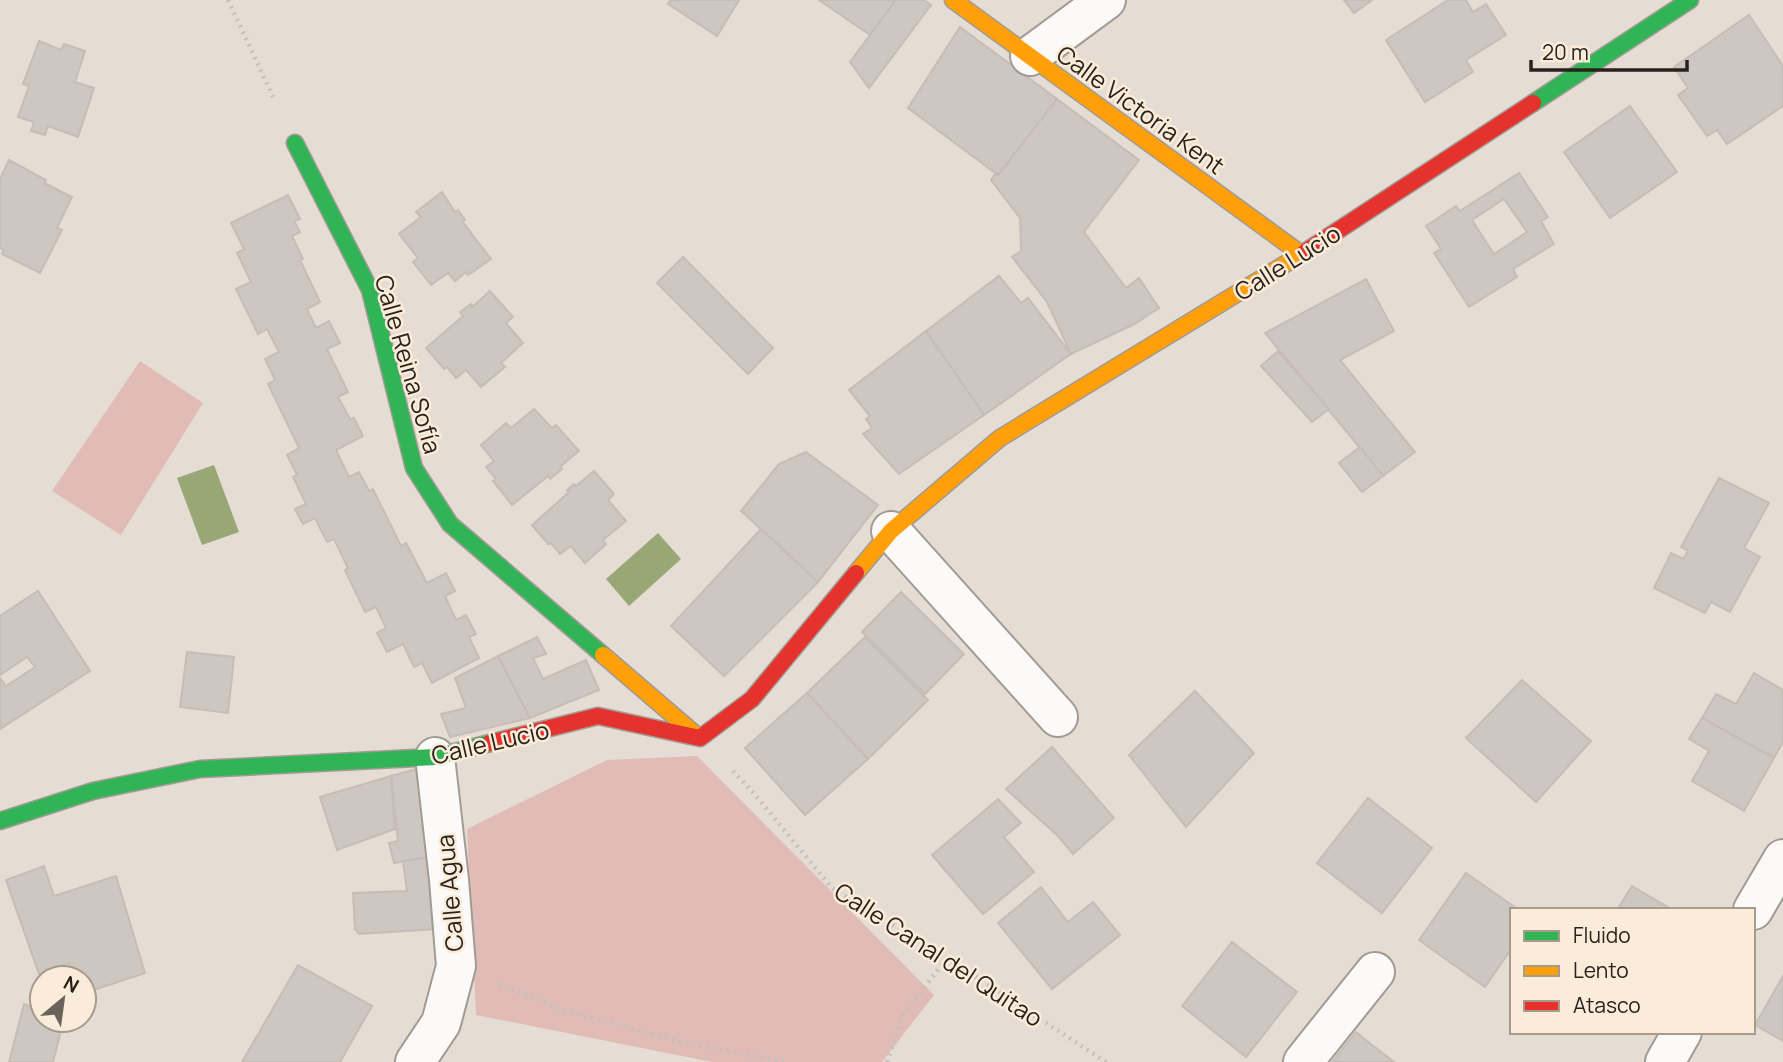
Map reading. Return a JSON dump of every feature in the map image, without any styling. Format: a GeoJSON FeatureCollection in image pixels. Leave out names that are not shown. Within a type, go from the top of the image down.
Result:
{"type":"FeatureCollection","features":[{"type":"Feature","properties":{"kind":"street","name":"Calle Victoria Kent"},"geometry":{"type":"LineString","coordinates":[[953,0],[1301,254]]}},
{"type":"Feature","properties":{"kind":"street"},"geometry":{"type":"LineString","coordinates":[[1030,56],[1107,0]]}},
{"type":"Feature","properties":{"kind":"street","name":"Calle Lucio"},"geometry":{"type":"LineString","coordinates":[[0,821],[93,792],[200,769],[435,757],[598,716],[700,738],[752,699],[891,531],[1000,438],[1301,254],[1690,0]]}},
{"type":"Feature","properties":{"kind":"street","name":"Calle Reina Sofía"},"geometry":{"type":"LineString","coordinates":[[295,143],[370,290],[414,468],[450,524],[700,738]]}},
{"type":"Feature","properties":{"kind":"street"},"geometry":{"type":"LineString","coordinates":[[891,531],[1058,717]]}},
{"type":"Feature","properties":{"kind":"street","name":"Calle Agua"},"geometry":{"type":"LineString","coordinates":[[415,1062],[441,1023],[456,966],[435,757]]}},
{"type":"Feature","properties":{"kind":"street"},"geometry":{"type":"LineString","coordinates":[[1754,908],[1783,859]]}},
{"type":"Feature","properties":{"kind":"street"},"geometry":{"type":"LineString","coordinates":[[1303,1062],[1375,972]]}},
{"type":"Feature","properties":{"kind":"street"},"geometry":{"type":"LineString","coordinates":[[1665,1062],[1681,1034]]}},
{"type":"Feature","properties":{"kind":"path"},"geometry":{"type":"LineString","coordinates":[[228,0],[295,143]]}},
{"type":"Feature","properties":{"kind":"path","name":"Calle Canal del Quitao"},"geometry":{"type":"LineString","coordinates":[[700,738],[752,791],[832,888],[947,958],[1106,1062]]}},
{"type":"Feature","properties":{"kind":"path"},"geometry":{"type":"LineString","coordinates":[[887,1062],[903,1015],[947,958]]}},
{"type":"Feature","properties":{"kind":"path"},"geometry":{"type":"LineString","coordinates":[[456,966],[560,1009],[686,1043],[783,1062]]}},
{"type":"Feature","properties":{"kind":"shaded area"},"geometry":{"type":"Polygon","coordinates":[[[140,361],[203,403],[121,535],[52,491],[140,361]]]}},
{"type":"Feature","properties":{"kind":"shaded area"},"geometry":{"type":"Polygon","coordinates":[[[214,465],[239,532],[202,545],[177,478],[214,465]]]}},
{"type":"Feature","properties":{"kind":"shaded area"},"geometry":{"type":"Polygon","coordinates":[[[658,533],[681,559],[629,606],[606,579],[658,533]]]}},
{"type":"Feature","properties":{"kind":"shaded area"},"geometry":{"type":"Polygon","coordinates":[[[697,756],[934,995],[882,1062],[712,1062],[476,1015],[467,829],[607,760],[697,756]]]}},
{"type":"Feature","properties":{"kind":"building"},"geometry":{"type":"Polygon","coordinates":[[[670,0],[739,0],[717,36],[668,4],[670,0]]]}},
{"type":"Feature","properties":{"kind":"building"},"geometry":{"type":"Polygon","coordinates":[[[819,0],[896,0],[870,35],[819,0]]]}},
{"type":"Feature","properties":{"kind":"building"},"geometry":{"type":"Polygon","coordinates":[[[896,0],[924,0],[931,5],[869,88],[850,62],[896,0]]]}},
{"type":"Feature","properties":{"kind":"building"},"geometry":{"type":"Polygon","coordinates":[[[1344,0],[1372,0],[1354,13],[1344,0]]]}},
{"type":"Feature","properties":{"kind":"building"},"geometry":{"type":"Polygon","coordinates":[[[1448,0],[1466,0],[1473,12],[1486,4],[1506,35],[1466,60],[1473,72],[1425,102],[1386,40],[1448,0]]]}},
{"type":"Feature","properties":{"kind":"building"},"geometry":{"type":"Polygon","coordinates":[[[1749,15],[1783,66],[1783,106],[1727,144],[1717,130],[1707,136],[1678,95],[1688,88],[1674,67],[1749,15]]]}},
{"type":"Feature","properties":{"kind":"building"},"geometry":{"type":"Polygon","coordinates":[[[960,27],[1057,99],[998,175],[908,108],[960,27]]]}},
{"type":"Feature","properties":{"kind":"building"},"geometry":{"type":"Polygon","coordinates":[[[39,41],[61,50],[64,44],[85,51],[75,82],[94,88],[78,137],[48,126],[45,135],[31,131],[34,122],[18,117],[29,86],[23,84],[39,41]]]}},
{"type":"Feature","properties":{"kind":"building"},"geometry":{"type":"Polygon","coordinates":[[[1057,99],[1139,160],[1084,232],[1126,288],[1139,278],[1159,308],[1135,324],[1071,354],[1047,302],[1012,257],[1021,251],[1020,218],[991,180],[995,174],[998,175],[1057,99]]]}},
{"type":"Feature","properties":{"kind":"building"},"geometry":{"type":"Polygon","coordinates":[[[1630,106],[1677,172],[1610,218],[1564,152],[1630,106]]]}},
{"type":"Feature","properties":{"kind":"building"},"geometry":{"type":"Polygon","coordinates":[[[9,160],[46,180],[44,183],[72,197],[57,228],[62,230],[40,273],[2,254],[4,250],[0,248],[0,179],[9,160]]]}},
{"type":"Feature","properties":{"kind":"building"},"geometry":{"type":"Polygon","coordinates":[[[1519,173],[1548,217],[1541,221],[1554,244],[1513,269],[1517,277],[1469,307],[1434,253],[1441,249],[1426,226],[1456,206],[1460,211],[1519,173]],[[1504,199],[1472,220],[1494,254],[1527,232],[1504,199]]]}},
{"type":"Feature","properties":{"kind":"building"},"geometry":{"type":"Polygon","coordinates":[[[442,192],[455,212],[458,210],[465,220],[462,221],[491,259],[455,281],[448,273],[431,285],[413,262],[418,258],[399,234],[421,217],[416,212],[442,192]]]}},
{"type":"Feature","properties":{"kind":"building"},"geometry":{"type":"Polygon","coordinates":[[[288,195],[300,219],[294,221],[300,232],[292,236],[320,302],[307,309],[316,328],[329,321],[340,343],[327,349],[348,392],[338,397],[350,419],[354,418],[363,436],[336,450],[349,477],[359,472],[369,491],[373,489],[401,546],[406,543],[427,583],[446,573],[455,591],[445,596],[456,620],[466,615],[476,634],[469,637],[479,658],[432,683],[422,663],[414,667],[403,644],[387,652],[377,633],[386,628],[376,607],[365,612],[334,539],[327,542],[315,518],[303,524],[295,509],[306,504],[293,477],[297,475],[287,455],[299,448],[268,384],[275,380],[265,359],[279,352],[267,329],[258,334],[236,289],[251,282],[237,253],[244,249],[231,223],[288,195]]]}},
{"type":"Feature","properties":{"kind":"building"},"geometry":{"type":"Polygon","coordinates":[[[683,257],[773,348],[748,374],[657,283],[683,257]]]}},
{"type":"Feature","properties":{"kind":"building"},"geometry":{"type":"Polygon","coordinates":[[[999,276],[1021,303],[1028,298],[1071,354],[984,415],[926,331],[999,276]]]}},
{"type":"Feature","properties":{"kind":"building"},"geometry":{"type":"Polygon","coordinates":[[[1366,279],[1394,331],[1340,360],[1415,452],[1383,476],[1265,333],[1366,279]]]}},
{"type":"Feature","properties":{"kind":"building"},"geometry":{"type":"Polygon","coordinates":[[[490,291],[513,317],[506,323],[523,343],[501,363],[505,367],[481,387],[466,370],[456,378],[447,367],[444,369],[426,348],[463,316],[460,312],[471,304],[472,307],[490,291]]]}},
{"type":"Feature","properties":{"kind":"building"},"geometry":{"type":"Polygon","coordinates":[[[926,331],[984,415],[899,474],[863,434],[872,428],[866,419],[870,416],[849,390],[926,331]]]}},
{"type":"Feature","properties":{"kind":"building"},"geometry":{"type":"Polygon","coordinates":[[[1278,351],[1329,409],[1312,422],[1261,366],[1278,351]]]}},
{"type":"Feature","properties":{"kind":"building"},"geometry":{"type":"Polygon","coordinates":[[[534,409],[552,428],[556,425],[579,451],[550,479],[548,476],[512,505],[493,481],[496,479],[486,467],[494,461],[481,445],[506,423],[511,428],[534,409]]]}},
{"type":"Feature","properties":{"kind":"building"},"geometry":{"type":"Polygon","coordinates":[[[1360,447],[1383,476],[1362,492],[1339,463],[1360,447]]]}},
{"type":"Feature","properties":{"kind":"building"},"geometry":{"type":"Polygon","coordinates":[[[806,452],[878,505],[818,582],[741,511],[779,464],[806,452]]]}},
{"type":"Feature","properties":{"kind":"building"},"geometry":{"type":"Polygon","coordinates":[[[594,471],[614,494],[608,500],[626,521],[603,540],[606,544],[585,563],[571,546],[560,554],[532,525],[569,492],[567,490],[594,471]]]}},
{"type":"Feature","properties":{"kind":"building"},"geometry":{"type":"Polygon","coordinates":[[[1719,478],[1769,503],[1744,548],[1760,557],[1730,612],[1711,602],[1705,613],[1654,588],[1671,553],[1683,559],[1688,551],[1681,547],[1719,478]]]}},
{"type":"Feature","properties":{"kind":"building"},"geometry":{"type":"Polygon","coordinates":[[[761,529],[818,582],[724,676],[671,626],[761,529]]]}},
{"type":"Feature","properties":{"kind":"building"},"geometry":{"type":"Polygon","coordinates":[[[38,591],[90,671],[0,729],[0,678],[6,686],[35,667],[27,657],[0,675],[0,616],[38,591]]]}},
{"type":"Feature","properties":{"kind":"building"},"geometry":{"type":"Polygon","coordinates":[[[901,592],[964,654],[925,694],[862,632],[901,592]]]}},
{"type":"Feature","properties":{"kind":"building"},"geometry":{"type":"Polygon","coordinates":[[[537,637],[546,654],[533,658],[543,679],[586,660],[599,690],[530,718],[498,656],[537,637]]]}},
{"type":"Feature","properties":{"kind":"building"},"geometry":{"type":"Polygon","coordinates":[[[865,637],[928,700],[868,759],[807,693],[865,637]]]}},
{"type":"Feature","properties":{"kind":"building"},"geometry":{"type":"Polygon","coordinates":[[[187,652],[234,657],[228,713],[180,707],[187,652]]]}},
{"type":"Feature","properties":{"kind":"building"},"geometry":{"type":"Polygon","coordinates":[[[498,656],[530,718],[450,737],[441,714],[466,708],[455,678],[498,656]]]}},
{"type":"Feature","properties":{"kind":"building"},"geometry":{"type":"Polygon","coordinates":[[[1754,673],[1783,690],[1783,742],[1774,758],[1702,718],[1716,694],[1736,704],[1754,673]]]}},
{"type":"Feature","properties":{"kind":"building"},"geometry":{"type":"Polygon","coordinates":[[[1522,680],[1591,741],[1536,802],[1466,738],[1522,680]]]}},
{"type":"Feature","properties":{"kind":"building"},"geometry":{"type":"Polygon","coordinates":[[[1195,691],[1254,753],[1186,827],[1129,755],[1195,691]]]}},
{"type":"Feature","properties":{"kind":"building"},"geometry":{"type":"Polygon","coordinates":[[[807,693],[868,759],[805,815],[745,748],[807,693]]]}},
{"type":"Feature","properties":{"kind":"building"},"geometry":{"type":"Polygon","coordinates":[[[1702,718],[1774,758],[1744,811],[1692,781],[1709,751],[1689,739],[1702,718]]]}},
{"type":"Feature","properties":{"kind":"building"},"geometry":{"type":"Polygon","coordinates":[[[1052,747],[1114,818],[1073,854],[1058,836],[1006,789],[1052,747]]]}},
{"type":"Feature","properties":{"kind":"building"},"geometry":{"type":"Polygon","coordinates":[[[423,767],[435,856],[394,863],[389,843],[398,841],[391,776],[423,767]]]}},
{"type":"Feature","properties":{"kind":"building"},"geometry":{"type":"Polygon","coordinates":[[[391,776],[395,829],[337,850],[320,797],[391,776]]]}},
{"type":"Feature","properties":{"kind":"building"},"geometry":{"type":"Polygon","coordinates":[[[1368,798],[1432,848],[1382,913],[1317,863],[1368,798]]]}},
{"type":"Feature","properties":{"kind":"building"},"geometry":{"type":"Polygon","coordinates":[[[998,799],[1021,823],[1004,837],[1034,872],[983,914],[932,855],[998,799]]]}},
{"type":"Feature","properties":{"kind":"building"},"geometry":{"type":"Polygon","coordinates":[[[435,856],[436,929],[359,934],[355,929],[353,893],[407,891],[403,861],[435,856]]]}},
{"type":"Feature","properties":{"kind":"building"},"geometry":{"type":"Polygon","coordinates":[[[44,866],[54,896],[116,876],[145,973],[98,988],[98,964],[35,964],[6,880],[44,866]]]}},
{"type":"Feature","properties":{"kind":"building"},"geometry":{"type":"Polygon","coordinates":[[[1466,873],[1516,908],[1510,908],[1510,951],[1485,987],[1419,940],[1466,873]]]}},
{"type":"Feature","properties":{"kind":"building"},"geometry":{"type":"Polygon","coordinates":[[[1632,886],[1670,908],[1618,908],[1632,886]]]}},
{"type":"Feature","properties":{"kind":"building"},"geometry":{"type":"Polygon","coordinates":[[[1041,887],[1068,922],[1093,902],[1120,935],[1052,989],[998,923],[1041,887]]]}},
{"type":"Feature","properties":{"kind":"building"},"geometry":{"type":"Polygon","coordinates":[[[1232,942],[1297,992],[1246,1057],[1182,1006],[1232,942]]]}},
{"type":"Feature","properties":{"kind":"building"},"geometry":{"type":"Polygon","coordinates":[[[298,965],[372,1006],[340,1062],[242,1062],[298,965]]]}},
{"type":"Feature","properties":{"kind":"building"},"geometry":{"type":"Polygon","coordinates":[[[1783,976],[1783,1041],[1755,1025],[1783,976]]]}},
{"type":"Feature","properties":{"kind":"building"},"geometry":{"type":"Polygon","coordinates":[[[24,1004],[28,1006],[28,1034],[60,1034],[53,1062],[9,1062],[24,1004]]]}},
{"type":"Feature","properties":{"kind":"building"},"geometry":{"type":"Polygon","coordinates":[[[1356,1032],[1362,1037],[1394,1062],[1332,1062],[1356,1032]]]}},
{"type":"Feature","properties":{"kind":"traffic: fast"},"geometry":{"type":"LineString","coordinates":[[1533,103],[1690,0]]}},
{"type":"Feature","properties":{"kind":"traffic: fast"},"geometry":{"type":"LineString","coordinates":[[295,143],[370,290],[414,468],[450,524],[603,655]]}},
{"type":"Feature","properties":{"kind":"traffic: fast"},"geometry":{"type":"LineString","coordinates":[[0,821],[93,791],[200,769],[435,757],[490,743]]}},
{"type":"Feature","properties":{"kind":"traffic: slow"},"geometry":{"type":"LineString","coordinates":[[953,0],[1301,254]]}},
{"type":"Feature","properties":{"kind":"traffic: slow"},"geometry":{"type":"LineString","coordinates":[[856,573],[891,531],[1000,438],[1305,252]]}},
{"type":"Feature","properties":{"kind":"traffic: slow"},"geometry":{"type":"LineString","coordinates":[[603,655],[696,735]]}},
{"type":"Feature","properties":{"kind":"traffic: jam"},"geometry":{"type":"LineString","coordinates":[[1305,252],[1533,103]]}},
{"type":"Feature","properties":{"kind":"traffic: jam"},"geometry":{"type":"LineString","coordinates":[[490,743],[598,716],[700,738],[752,699],[856,573]]}}]}
